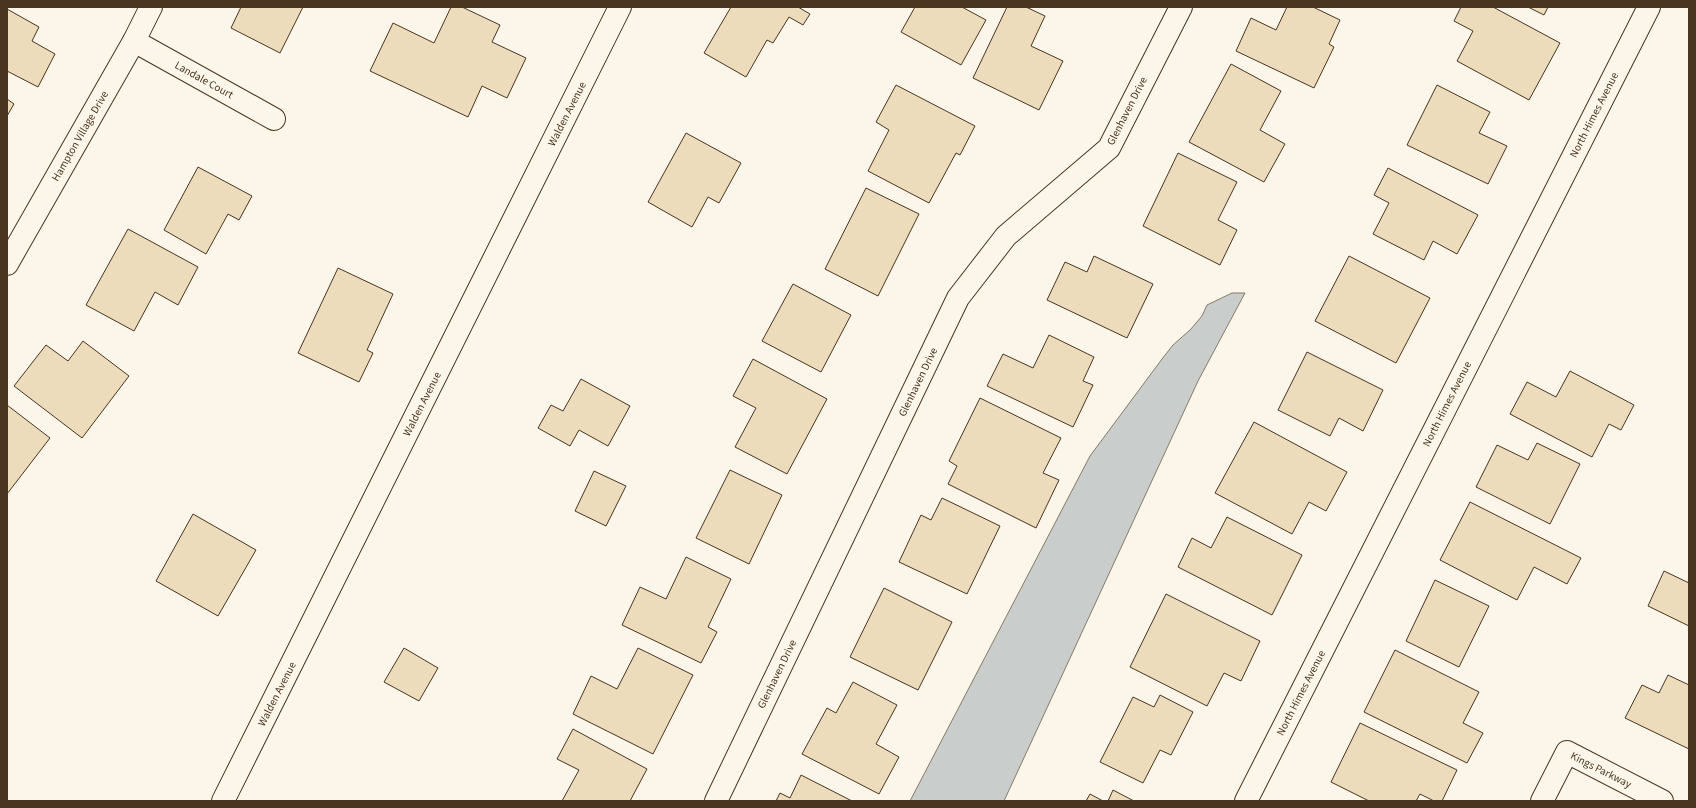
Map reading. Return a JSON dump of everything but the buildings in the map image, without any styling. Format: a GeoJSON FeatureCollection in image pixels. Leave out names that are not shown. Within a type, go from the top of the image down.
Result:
{"type":"FeatureCollection","features":[{"type":"Feature","properties":{"kind":"street","name":"Hampton Village Drive"},"geometry":{"type":"LineString","coordinates":[[7,264],[134,41],[151,7]]}},
{"type":"Feature","properties":{"kind":"street","name":"Walden Avenue"},"geometry":{"type":"LineString","coordinates":[[224,801],[620,7]]}},
{"type":"Feature","properties":{"kind":"street","name":"North Himes Avenue"},"geometry":{"type":"LineString","coordinates":[[1246,801],[1649,7]]}},
{"type":"Feature","properties":{"kind":"street","name":"Glenhaven Drive"},"geometry":{"type":"LineString","coordinates":[[716,801],[958,298],[1006,236],[1109,148],[1175,9]]}},
{"type":"Feature","properties":{"kind":"street","name":"Landale Court"},"geometry":{"type":"LineString","coordinates":[[134,41],[274,119]]}},
{"type":"Feature","properties":{"kind":"street","name":"Kings Parkway"},"geometry":{"type":"LineString","coordinates":[[1542,801],[1568,752],[1662,801]]}},
{"type":"Feature","properties":{"kind":"shaded area"},"geometry":{"type":"Polygon","coordinates":[[[1232,293],[1245,293],[1198,381],[1004,801],[910,801],[1090,456],[1173,345],[1190,330],[1202,316],[1207,305],[1232,293]]]}}]}
